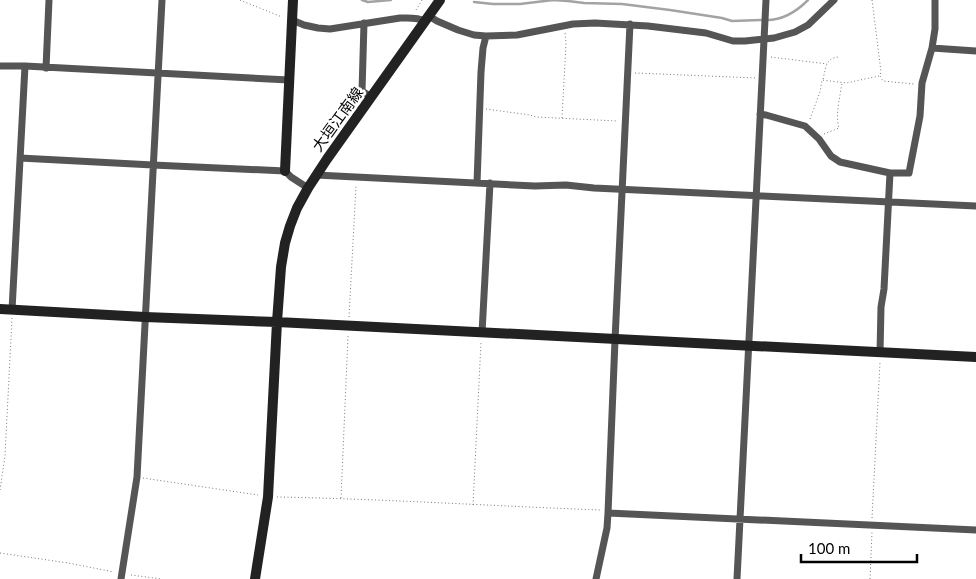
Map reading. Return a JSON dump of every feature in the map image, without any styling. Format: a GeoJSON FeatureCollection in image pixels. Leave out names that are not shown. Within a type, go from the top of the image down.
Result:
{"type":"FeatureCollection","features":[{"type":"Feature","properties":{"kind":"street"},"geometry":{"type":"LineString","coordinates":[[46,68],[49,0]]}},
{"type":"Feature","properties":{"kind":"street"},"geometry":{"type":"LineString","coordinates":[[122,576],[137,477],[162,0]]}},
{"type":"Feature","properties":{"kind":"street"},"geometry":{"type":"LineString","coordinates":[[285,171],[293,0]]}},
{"type":"Feature","properties":{"kind":"street","name":"大垣江南線"},"geometry":{"type":"LineString","coordinates":[[255,579],[268,497],[281,267],[290,226],[297,208],[316,175],[440,0]]}},
{"type":"Feature","properties":{"kind":"street"},"geometry":{"type":"LineString","coordinates":[[736,579],[766,0]]}},
{"type":"Feature","properties":{"kind":"street"},"geometry":{"type":"LineString","coordinates":[[292,20],[304,25],[330,29],[364,23],[427,18],[474,35],[500,37],[584,23],[630,24],[706,34],[733,41],[745,41],[774,38],[794,32],[808,24],[834,0]]}},
{"type":"Feature","properties":{"kind":"street"},"geometry":{"type":"LineString","coordinates":[[760,114],[805,126],[824,145],[830,156],[840,162],[890,173],[909,173],[920,116],[922,83],[932,48],[935,29],[934,0]]}},
{"type":"Feature","properties":{"kind":"street"},"geometry":{"type":"LineString","coordinates":[[364,23],[362,91],[371,97]]}},
{"type":"Feature","properties":{"kind":"street"},"geometry":{"type":"LineString","coordinates":[[596,579],[607,528],[608,512],[630,24]]}},
{"type":"Feature","properties":{"kind":"street"},"geometry":{"type":"LineString","coordinates":[[477,183],[481,64],[486,36]]}},
{"type":"Feature","properties":{"kind":"street"},"geometry":{"type":"LineString","coordinates":[[932,48],[976,51]]}},
{"type":"Feature","properties":{"kind":"street"},"geometry":{"type":"LineString","coordinates":[[0,66],[289,80]]}},
{"type":"Feature","properties":{"kind":"street"},"geometry":{"type":"LineString","coordinates":[[12,310],[25,66]]}},
{"type":"Feature","properties":{"kind":"street"},"geometry":{"type":"LineString","coordinates":[[20,158],[285,171],[308,188]]}},
{"type":"Feature","properties":{"kind":"street"},"geometry":{"type":"LineString","coordinates":[[880,352],[881,307],[884,289],[890,173]]}},
{"type":"Feature","properties":{"kind":"street"},"geometry":{"type":"LineString","coordinates":[[316,175],[535,186],[566,185],[976,206]]}},
{"type":"Feature","properties":{"kind":"street"},"geometry":{"type":"LineString","coordinates":[[482,333],[490,184]]}},
{"type":"Feature","properties":{"kind":"street"},"geometry":{"type":"LineString","coordinates":[[0,309],[145,318],[277,322],[976,357]]}},
{"type":"Feature","properties":{"kind":"street"},"geometry":{"type":"LineString","coordinates":[[608,512],[976,530]]}},
{"type":"Feature","properties":{"kind":"path"},"geometry":{"type":"LineString","coordinates":[[240,0],[292,20]]}},
{"type":"Feature","properties":{"kind":"path"},"geometry":{"type":"LineString","coordinates":[[411,18],[422,0]]}},
{"type":"Feature","properties":{"kind":"path"},"geometry":{"type":"LineString","coordinates":[[872,0],[880,76],[883,81],[922,83]]}},
{"type":"Feature","properties":{"kind":"path"},"geometry":{"type":"LineString","coordinates":[[562,118],[566,44],[564,27]]}},
{"type":"Feature","properties":{"kind":"path"},"geometry":{"type":"LineString","coordinates":[[762,56],[827,64]]}},
{"type":"Feature","properties":{"kind":"path"},"geometry":{"type":"LineString","coordinates":[[805,126],[808,124],[820,92],[827,64],[832,58],[839,57]]}},
{"type":"Feature","properties":{"kind":"path"},"geometry":{"type":"LineString","coordinates":[[628,73],[762,79]]}},
{"type":"Feature","properties":{"kind":"path"},"geometry":{"type":"LineString","coordinates":[[822,80],[846,83],[880,76]]}},
{"type":"Feature","properties":{"kind":"path"},"geometry":{"type":"LineString","coordinates":[[816,136],[839,128],[837,114],[842,83]]}},
{"type":"Feature","properties":{"kind":"path"},"geometry":{"type":"LineString","coordinates":[[480,109],[536,117],[625,122]]}},
{"type":"Feature","properties":{"kind":"path"},"geometry":{"type":"LineString","coordinates":[[341,498],[356,178]]}},
{"type":"Feature","properties":{"kind":"path"},"geometry":{"type":"LineString","coordinates":[[0,490],[5,456],[12,310]]}},
{"type":"Feature","properties":{"kind":"path"},"geometry":{"type":"LineString","coordinates":[[473,505],[482,333]]}},
{"type":"Feature","properties":{"kind":"path"},"geometry":{"type":"LineString","coordinates":[[870,579],[880,352]]}},
{"type":"Feature","properties":{"kind":"path"},"geometry":{"type":"LineString","coordinates":[[137,477],[268,497],[341,498],[608,512]]}},
{"type":"Feature","properties":{"kind":"path"},"geometry":{"type":"LineString","coordinates":[[0,553],[68,563],[122,576],[162,579]]}},
{"type":"Feature","properties":{"kind":"waterway"},"geometry":{"type":"LineString","coordinates":[[362,0],[368,2],[391,0]]}},
{"type":"Feature","properties":{"kind":"waterway"},"geometry":{"type":"LineString","coordinates":[[474,2],[520,4],[553,0],[622,4],[732,21],[761,20]]}},
{"type":"Feature","properties":{"kind":"waterway"},"geometry":{"type":"LineString","coordinates":[[767,20],[773,20],[789,14],[808,0]]}}]}
